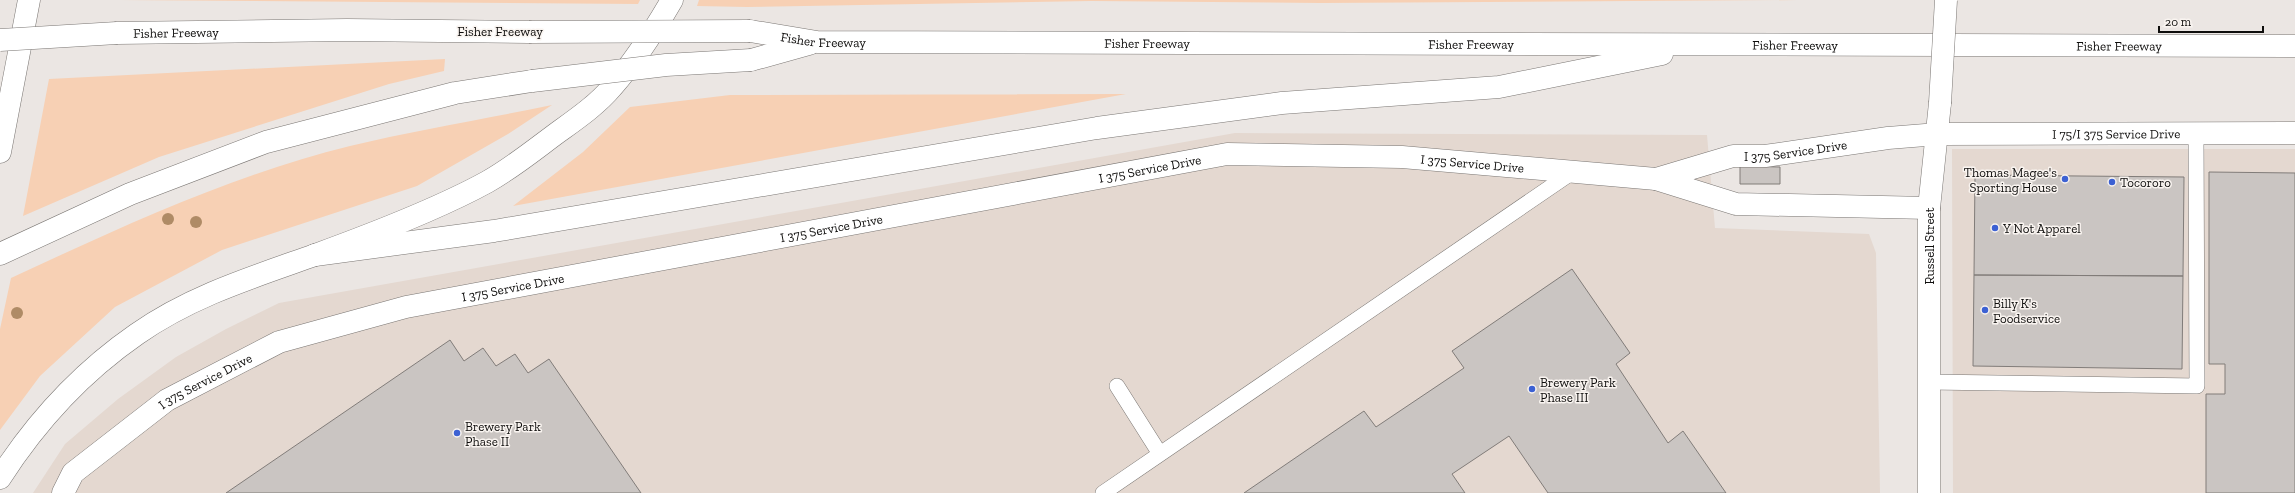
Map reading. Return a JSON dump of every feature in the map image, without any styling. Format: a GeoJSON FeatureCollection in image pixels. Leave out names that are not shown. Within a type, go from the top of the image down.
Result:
{"type":"FeatureCollection","features":[{"type":"Feature","properties":{"kind":"main road"},"geometry":{"type":"LineString","coordinates":[[0,152],[29,0]]}},
{"type":"Feature","properties":{"kind":"main road"},"geometry":{"type":"LineString","coordinates":[[0,478],[18,451],[73,387],[104,359],[138,334],[217,290],[316,255],[435,207],[486,182],[517,163],[571,123],[611,89],[646,45],[672,0]]}},
{"type":"Feature","properties":{"kind":"main road","name":"Russell Street"},"geometry":{"type":"LineString","coordinates":[[1929,493],[1929,208],[1938,134],[1946,0]]}},
{"type":"Feature","properties":{"kind":"main road","name":"Fisher Freeway"},"geometry":{"type":"LineString","coordinates":[[0,32],[117,33],[347,30],[529,32],[750,31],[817,42],[2295,46]]}},
{"type":"Feature","properties":{"kind":"main road"},"geometry":{"type":"LineString","coordinates":[[0,40],[117,33]]}},
{"type":"Feature","properties":{"kind":"main road"},"geometry":{"type":"LineString","coordinates":[[0,254],[130,194],[266,142],[455,93],[532,80],[658,66],[751,60],[817,42]]}},
{"type":"Feature","properties":{"kind":"main road"},"geometry":{"type":"LineString","coordinates":[[316,255],[494,230],[1105,127],[1282,103],[1499,87],[1709,45]]}},
{"type":"Feature","properties":{"kind":"main road","name":"I 75/I 375 Service Drive"},"geometry":{"type":"LineString","coordinates":[[1938,134],[2295,133]]}},
{"type":"Feature","properties":{"kind":"main road","name":"I 375 Service Drive"},"geometry":{"type":"LineString","coordinates":[[1656,179],[1733,156],[1765,156],[1888,138],[1938,134]]}},
{"type":"Feature","properties":{"kind":"main road","name":"I 375 Service Drive"},"geometry":{"type":"LineString","coordinates":[[63,493],[73,473],[167,400],[280,342],[406,307],[1227,154],[1402,157],[1656,179],[1736,204],[1929,208]]}},
{"type":"Feature","properties":{"kind":"lane"},"geometry":{"type":"LineString","coordinates":[[1929,382],[2197,386],[2196,133]]}},
{"type":"Feature","properties":{"kind":"lane"},"geometry":{"type":"LineString","coordinates":[[1103,493],[1574,171]]}},
{"type":"Feature","properties":{"kind":"lane"},"geometry":{"type":"LineString","coordinates":[[1117,386],[1160,454]]}},
{"type":"Feature","properties":{"kind":"shaded area"},"geometry":{"type":"Polygon","coordinates":[[[121,0],[640,0],[638,4],[121,0]]]}},
{"type":"Feature","properties":{"kind":"shaded area"},"geometry":{"type":"Polygon","coordinates":[[[699,0],[1798,0],[1321,3],[1092,1],[747,7],[697,6],[699,0]]]}},
{"type":"Feature","properties":{"kind":"shaded area"},"geometry":{"type":"Polygon","coordinates":[[[445,59],[444,71],[389,84],[159,157],[23,216],[49,79],[445,59]]]}},
{"type":"Feature","properties":{"kind":"shaded area"},"geometry":{"type":"Polygon","coordinates":[[[1126,94],[513,206],[583,152],[630,107],[730,95],[1126,94]]]}},
{"type":"Feature","properties":{"kind":"shaded area"},"geometry":{"type":"Polygon","coordinates":[[[552,105],[508,134],[417,186],[222,250],[115,307],[40,376],[0,430],[0,329],[11,278],[135,221],[220,187],[306,158],[375,140],[552,105]]]}},
{"type":"Feature","properties":{"kind":"shaded area"},"geometry":{"type":"Polygon","coordinates":[[[1235,133],[1707,135],[1715,228],[1869,234],[1876,253],[1880,493],[33,493],[65,444],[118,399],[176,357],[226,329],[279,303],[1235,133]]]}},
{"type":"Feature","properties":{"kind":"shaded area"},"geometry":{"type":"Polygon","coordinates":[[[1952,149],[2295,149],[2295,493],[1953,493],[1952,149]]]}},
{"type":"Feature","properties":{"kind":"building"},"geometry":{"type":"Polygon","coordinates":[[[1740,166],[1780,167],[1780,184],[1740,184],[1740,166]]]}},
{"type":"Feature","properties":{"kind":"building"},"geometry":{"type":"Polygon","coordinates":[[[2209,172],[2295,173],[2295,493],[2206,493],[2206,394],[2225,394],[2225,364],[2209,364],[2209,172]]]}},
{"type":"Feature","properties":{"kind":"building"},"geometry":{"type":"Polygon","coordinates":[[[1975,175],[2184,177],[2183,276],[1974,275],[1975,175]]]}},
{"type":"Feature","properties":{"kind":"building","name":"Brewery Park Phase III"},"geometry":{"type":"Polygon","coordinates":[[[1572,269],[1630,353],[1616,364],[1668,443],[1683,431],[1726,493],[1548,493],[1509,436],[1452,474],[1465,493],[1244,493],[1364,411],[1376,427],[1464,368],[1452,351],[1572,269]]]}},
{"type":"Feature","properties":{"kind":"building"},"geometry":{"type":"Polygon","coordinates":[[[1974,275],[2183,276],[2182,369],[1973,366],[1974,275]]]}},
{"type":"Feature","properties":{"kind":"building","name":"Brewery Park Phase II"},"geometry":{"type":"Polygon","coordinates":[[[450,340],[464,361],[483,348],[496,366],[515,354],[528,373],[549,359],[641,493],[226,493],[450,340]]]}},
{"type":"Feature","properties":{"kind":"place","name":"Thomas Magee's Sporting House"},"geometry":{"type":"Point","coordinates":[2065,179]}},
{"type":"Feature","properties":{"kind":"place","name":"Tocororo"},"geometry":{"type":"Point","coordinates":[2112,182]}},
{"type":"Feature","properties":{"kind":"place","name":"Y Not Apparel"},"geometry":{"type":"Point","coordinates":[1995,228]}},
{"type":"Feature","properties":{"kind":"place","name":"Billy K's Foodservice"},"geometry":{"type":"Point","coordinates":[1985,310]}},
{"type":"Feature","properties":{"kind":"place","name":"Brewery Park Phase III"},"geometry":{"type":"Point","coordinates":[1532,389]}},
{"type":"Feature","properties":{"kind":"place","name":"Brewery Park Phase II"},"geometry":{"type":"Point","coordinates":[457,433]}}]}
